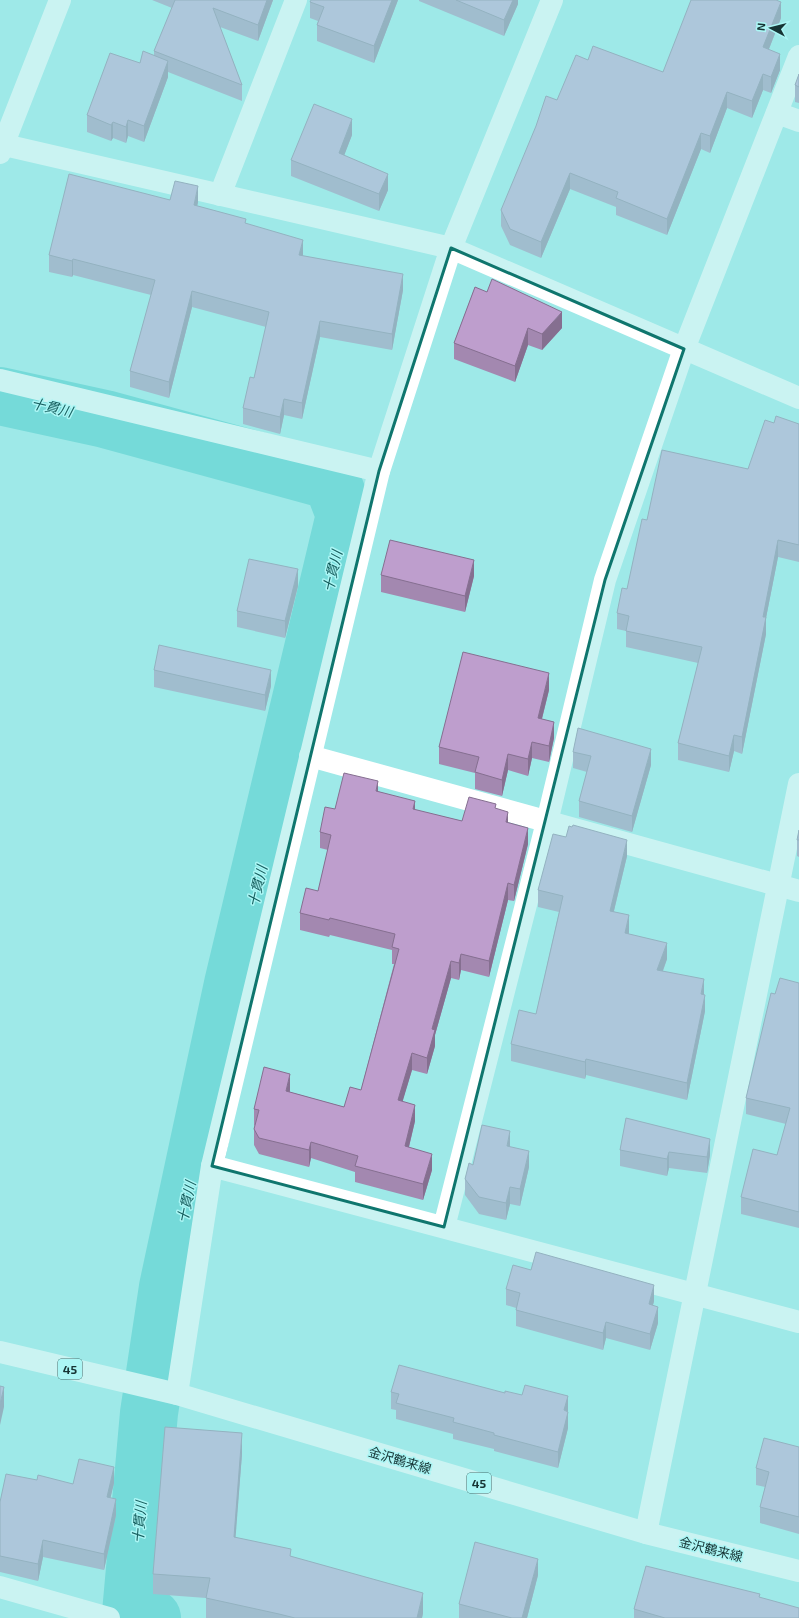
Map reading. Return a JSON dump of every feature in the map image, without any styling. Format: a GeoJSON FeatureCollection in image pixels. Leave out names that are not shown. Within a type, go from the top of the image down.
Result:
{"type":"FeatureCollection","features":[{"type":"Feature","properties":{"kind":"street"},"geometry":{"type":"LineString","coordinates":[[60,0],[1,147],[451,248],[799,398]]}},
{"type":"Feature","properties":{"kind":"street"},"geometry":{"type":"LineString","coordinates":[[220,195],[296,0]]}},
{"type":"Feature","properties":{"kind":"street"},"geometry":{"type":"LineString","coordinates":[[158,1390],[379,471],[451,248],[552,0]]}},
{"type":"Feature","properties":{"kind":"street"},"geometry":{"type":"LineString","coordinates":[[444,1227],[547,822],[605,580],[684,349],[799,56]]}},
{"type":"Feature","properties":{"kind":"street"},"geometry":{"type":"LineString","coordinates":[[777,113],[799,121]]}},
{"type":"Feature","properties":{"kind":"street"},"geometry":{"type":"LineString","coordinates":[[0,380],[379,471]]}},
{"type":"Feature","properties":{"kind":"street"},"geometry":{"type":"LineString","coordinates":[[310,756],[799,891]]}},
{"type":"Feature","properties":{"kind":"street"},"geometry":{"type":"LineString","coordinates":[[646,1533],[799,784]]}},
{"type":"Feature","properties":{"kind":"street"},"geometry":{"type":"LineString","coordinates":[[212,1166],[799,1322]]}},
{"type":"Feature","properties":{"kind":"street","name":"金沢鶴来線"},"geometry":{"type":"LineString","coordinates":[[0,1352],[158,1390],[646,1533],[799,1571]]}},
{"type":"Feature","properties":{"kind":"street"},"geometry":{"type":"LineString","coordinates":[[0,1587],[109,1618]]}},
{"type":"Feature","properties":{"kind":"highlighted area"},"geometry":{"type":"Polygon","coordinates":[[[451,248],[684,349],[605,580],[444,1227],[212,1166],[379,471],[451,248]]]}},
{"type":"Feature","properties":{"kind":"building"},"geometry":{"type":"Polygon","coordinates":[[[175,0],[267,0],[258,25],[213,8],[242,85],[154,51],[175,0]]]}},
{"type":"Feature","properties":{"kind":"building"},"geometry":{"type":"Polygon","coordinates":[[[311,0],[392,0],[374,46],[317,25],[324,7],[310,2],[311,0]]]}},
{"type":"Feature","properties":{"kind":"building"},"geometry":{"type":"Polygon","coordinates":[[[456,0],[513,0],[504,20],[456,0]]]}},
{"type":"Feature","properties":{"kind":"building"},"geometry":{"type":"Polygon","coordinates":[[[691,0],[776,0],[781,2],[763,47],[780,54],[771,77],[763,74],[752,101],[727,92],[710,136],[701,133],[667,219],[616,198],[618,192],[570,173],[541,242],[510,229],[501,210],[536,126],[546,96],[557,100],[576,55],[588,60],[593,46],[663,72],[691,0]]]}},
{"type":"Feature","properties":{"kind":"building"},"geometry":{"type":"Polygon","coordinates":[[[143,51],[168,61],[144,126],[128,120],[126,127],[113,122],[111,125],[87,115],[110,53],[140,63],[143,51]]]}},
{"type":"Feature","properties":{"kind":"building"},"geometry":{"type":"Polygon","coordinates":[[[799,74],[799,87],[795,85],[799,74]]]}},
{"type":"Feature","properties":{"kind":"building"},"geometry":{"type":"Polygon","coordinates":[[[314,104],[352,119],[339,153],[388,174],[379,194],[291,160],[314,104]]]}},
{"type":"Feature","properties":{"kind":"building"},"geometry":{"type":"Polygon","coordinates":[[[69,174],[170,200],[175,181],[198,186],[194,205],[246,219],[245,223],[303,240],[299,255],[403,274],[392,334],[320,321],[302,403],[284,399],[280,417],[243,408],[250,377],[254,378],[269,312],[192,291],[169,382],[130,371],[155,280],[73,259],[72,261],[49,255],[69,174]]]}},
{"type":"Feature","properties":{"kind":"building"},"geometry":{"type":"Polygon","coordinates":[[[492,279],[562,312],[542,334],[528,328],[515,366],[454,343],[475,287],[487,292],[492,279]]]}},
{"type":"Feature","properties":{"kind":"building"},"geometry":{"type":"Polygon","coordinates":[[[776,416],[799,424],[799,545],[778,540],[763,617],[766,617],[742,737],[734,735],[729,756],[678,743],[702,647],[626,631],[629,616],[617,613],[622,588],[627,589],[642,519],[647,520],[662,450],[748,469],[765,420],[774,423],[776,416]]]}},
{"type":"Feature","properties":{"kind":"building"},"geometry":{"type":"Polygon","coordinates":[[[390,540],[474,560],[465,596],[381,575],[390,540]]]}},
{"type":"Feature","properties":{"kind":"building"},"geometry":{"type":"Polygon","coordinates":[[[249,559],[298,569],[285,621],[237,611],[249,559]]]}},
{"type":"Feature","properties":{"kind":"building"},"geometry":{"type":"Polygon","coordinates":[[[159,645],[271,670],[265,695],[154,670],[159,645]]]}},
{"type":"Feature","properties":{"kind":"building"},"geometry":{"type":"Polygon","coordinates":[[[463,652],[549,673],[538,718],[554,722],[549,746],[532,742],[528,759],[508,754],[502,780],[475,772],[479,757],[439,747],[463,652]]]}},
{"type":"Feature","properties":{"kind":"building"},"geometry":{"type":"Polygon","coordinates":[[[578,728],[651,749],[632,816],[579,801],[591,756],[573,752],[578,728]]]}},
{"type":"Feature","properties":{"kind":"building"},"geometry":{"type":"Polygon","coordinates":[[[344,773],[378,781],[376,791],[415,801],[413,809],[462,821],[469,797],[496,804],[495,808],[508,812],[506,822],[528,828],[514,885],[508,883],[489,961],[461,954],[459,963],[451,961],[432,1029],[435,1030],[427,1058],[412,1053],[398,1100],[415,1105],[405,1146],[432,1154],[423,1184],[355,1166],[358,1156],[311,1142],[309,1150],[259,1138],[254,1129],[259,1110],[254,1109],[264,1067],[290,1074],[286,1091],[344,1107],[350,1087],[361,1090],[399,949],[392,947],[395,934],[330,918],[329,920],[300,913],[306,888],[318,891],[331,835],[320,832],[325,807],[335,809],[344,773]]]}},
{"type":"Feature","properties":{"kind":"building"},"geometry":{"type":"Polygon","coordinates":[[[573,825],[627,840],[610,911],[629,915],[625,933],[667,943],[657,970],[704,979],[701,994],[705,995],[687,1083],[586,1059],[585,1062],[511,1044],[519,1010],[536,1014],[563,896],[538,890],[553,834],[566,837],[569,826],[572,827],[573,825]]]}},
{"type":"Feature","properties":{"kind":"building"},"geometry":{"type":"Polygon","coordinates":[[[780,978],[799,983],[799,1212],[741,1197],[753,1149],[777,1155],[790,1108],[746,1098],[771,993],[775,994],[780,978]]]}},
{"type":"Feature","properties":{"kind":"building"},"geometry":{"type":"Polygon","coordinates":[[[626,1118],[710,1139],[707,1157],[669,1152],[667,1159],[620,1150],[626,1118]]]}},
{"type":"Feature","properties":{"kind":"building"},"geometry":{"type":"Polygon","coordinates":[[[482,1125],[510,1131],[507,1146],[529,1151],[520,1189],[510,1187],[506,1203],[479,1197],[465,1179],[469,1163],[473,1165],[482,1125]]]}},
{"type":"Feature","properties":{"kind":"building"},"geometry":{"type":"Polygon","coordinates":[[[536,1252],[654,1285],[649,1304],[658,1307],[650,1334],[606,1322],[603,1333],[516,1310],[520,1293],[506,1289],[513,1265],[531,1270],[536,1252]]]}},
{"type":"Feature","properties":{"kind":"building"},"geometry":{"type":"Polygon","coordinates":[[[399,1365],[505,1393],[505,1391],[522,1395],[525,1385],[568,1396],[564,1410],[568,1412],[558,1452],[494,1435],[494,1433],[453,1422],[454,1418],[396,1403],[399,1394],[391,1392],[399,1365]]]}},
{"type":"Feature","properties":{"kind":"building"},"geometry":{"type":"Polygon","coordinates":[[[0,1386],[4,1387],[0,1404],[0,1386]]]}},
{"type":"Feature","properties":{"kind":"building"},"geometry":{"type":"Polygon","coordinates":[[[165,1427],[242,1433],[234,1537],[291,1549],[290,1556],[423,1593],[417,1618],[295,1618],[206,1598],[210,1578],[153,1574],[165,1427]]]}},
{"type":"Feature","properties":{"kind":"building"},"geometry":{"type":"Polygon","coordinates":[[[764,1438],[799,1447],[799,1517],[760,1507],[769,1472],[756,1468],[764,1438]]]}},
{"type":"Feature","properties":{"kind":"building"},"geometry":{"type":"Polygon","coordinates":[[[79,1459],[114,1467],[107,1497],[116,1499],[104,1554],[43,1540],[38,1564],[0,1556],[0,1502],[6,1474],[37,1480],[38,1475],[73,1484],[79,1459]]]}},
{"type":"Feature","properties":{"kind":"building"},"geometry":{"type":"Polygon","coordinates":[[[475,1542],[538,1559],[522,1618],[512,1618],[459,1604],[475,1542]]]}},
{"type":"Feature","properties":{"kind":"building"},"geometry":{"type":"Polygon","coordinates":[[[646,1566],[760,1594],[759,1597],[799,1608],[799,1618],[665,1618],[634,1609],[646,1566]]]}},
{"type":"Feature","properties":{"kind":"waterway","name":"十貫川"},"geometry":{"type":"LineString","coordinates":[[0,396],[105,419],[332,481],[345,515],[233,984],[168,1287],[149,1413],[131,1613],[152,1618]]}}]}
